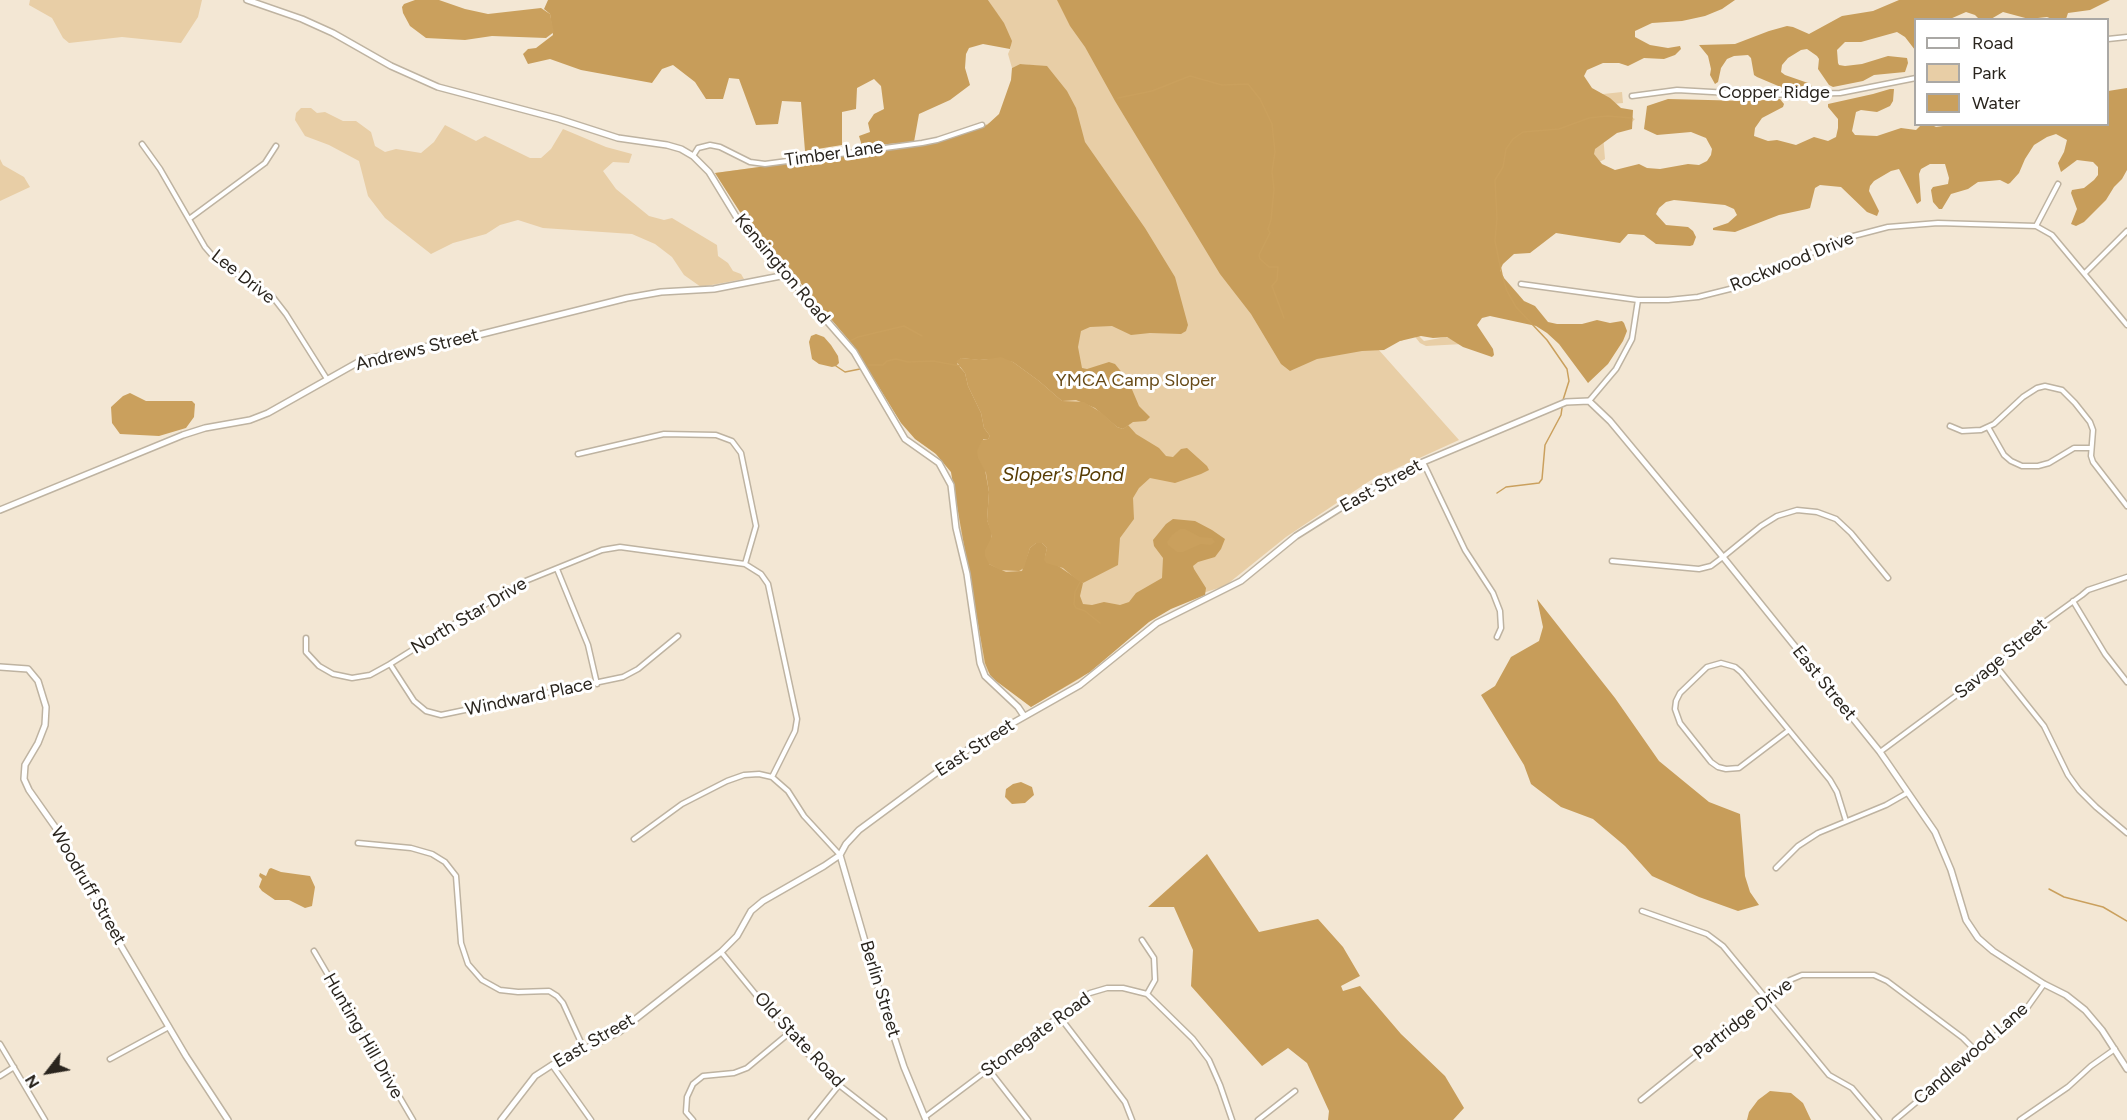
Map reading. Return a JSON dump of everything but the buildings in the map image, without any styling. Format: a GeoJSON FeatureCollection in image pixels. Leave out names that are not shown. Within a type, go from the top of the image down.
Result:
{"type":"FeatureCollection","features":[{"type":"Feature","properties":{"kind":"street","name":"Kensington Road"},"geometry":{"type":"LineString","coordinates":[[247,0],[302,19],[333,33],[391,66],[438,87],[559,119],[618,138],[668,145],[693,156],[709,172],[737,219],[854,352],[905,439],[939,463],[951,485],[956,528],[967,574],[980,663],[986,676],[1018,707],[1024,716]]}},
{"type":"Feature","properties":{"kind":"street"},"geometry":{"type":"LineString","coordinates":[[2109,39],[2127,37]]}},
{"type":"Feature","properties":{"kind":"street","name":"Copper Ridge"},"geometry":{"type":"LineString","coordinates":[[1632,96],[1677,90],[1765,95],[1840,93],[1914,78]]}},
{"type":"Feature","properties":{"kind":"street","name":"Timber Lane"},"geometry":{"type":"LineString","coordinates":[[693,156],[698,148],[710,145],[720,147],[750,162],[765,164],[929,142],[982,125]]}},
{"type":"Feature","properties":{"kind":"street","name":"Lee Drive"},"geometry":{"type":"LineString","coordinates":[[142,144],[160,169],[206,247],[218,262],[272,296],[327,379]]}},
{"type":"Feature","properties":{"kind":"street"},"geometry":{"type":"LineString","coordinates":[[189,219],[265,163],[276,146]]}},
{"type":"Feature","properties":{"kind":"street"},"geometry":{"type":"LineString","coordinates":[[2058,184],[2036,226],[2052,235],[2127,325]]}},
{"type":"Feature","properties":{"kind":"street","name":"Rockwood Drive"},"geometry":{"type":"LineString","coordinates":[[1521,284],[1638,300],[1698,297],[1734,288],[1842,239],[1888,227],[1937,223],[2036,226]]}},
{"type":"Feature","properties":{"kind":"street"},"geometry":{"type":"LineString","coordinates":[[2085,273],[2127,231]]}},
{"type":"Feature","properties":{"kind":"street","name":"Andrews Street"},"geometry":{"type":"LineString","coordinates":[[0,510],[183,435],[206,428],[250,420],[268,413],[362,360],[466,338],[605,302],[662,292],[714,288],[786,275]]}},
{"type":"Feature","properties":{"kind":"street"},"geometry":{"type":"LineString","coordinates":[[1588,401],[1616,369],[1632,339],[1638,300]]}},
{"type":"Feature","properties":{"kind":"street"},"geometry":{"type":"LineString","coordinates":[[1950,426],[1968,432],[1988,428],[2030,392],[2045,386],[2068,394],[2090,422],[2091,456],[2096,468],[2127,506]]}},
{"type":"Feature","properties":{"kind":"street","name":"East Street"},"geometry":{"type":"LineString","coordinates":[[501,1120],[535,1077],[552,1065],[619,1032],[721,952],[737,936],[751,911],[763,901],[840,855],[846,844],[859,830],[974,746],[1080,685],[1157,622],[1241,581],[1296,536],[1377,486],[1423,462],[1566,402],[1588,401],[1610,421],[1880,752],[1935,832],[1951,870],[1966,920],[1978,938],[1993,951],[2044,984],[2066,995],[2085,1010],[2115,1049],[2127,1069]]}},
{"type":"Feature","properties":{"kind":"street"},"geometry":{"type":"LineString","coordinates":[[1988,428],[2004,455],[2022,466],[2049,463],[2074,448],[2091,448]]}},
{"type":"Feature","properties":{"kind":"street"},"geometry":{"type":"LineString","coordinates":[[578,454],[664,435],[716,435],[732,441],[741,453],[756,526],[745,564],[761,574],[768,584],[797,719],[795,731],[772,777]]}},
{"type":"Feature","properties":{"kind":"street"},"geometry":{"type":"LineString","coordinates":[[1423,462],[1465,550],[1493,592],[1500,611],[1501,628],[1497,637]]}},
{"type":"Feature","properties":{"kind":"street"},"geometry":{"type":"LineString","coordinates":[[1612,561],[1699,569],[1711,566],[1761,526],[1777,516],[1797,510],[1817,512],[1836,519],[1851,532],[1888,578]]}},
{"type":"Feature","properties":{"kind":"street","name":"North Star Drive"},"geometry":{"type":"LineString","coordinates":[[306,638],[306,652],[319,666],[333,674],[352,678],[370,675],[518,584],[602,550],[620,547],[745,564]]}},
{"type":"Feature","properties":{"kind":"street"},"geometry":{"type":"LineString","coordinates":[[557,569],[588,645],[597,684]]}},
{"type":"Feature","properties":{"kind":"street","name":"Savage Street"},"geometry":{"type":"LineString","coordinates":[[1880,752],[1996,666],[2046,621],[2088,590],[2127,578]]}},
{"type":"Feature","properties":{"kind":"street"},"geometry":{"type":"LineString","coordinates":[[2073,601],[2104,654],[2127,682]]}},
{"type":"Feature","properties":{"kind":"street","name":"Windward Place"},"geometry":{"type":"LineString","coordinates":[[390,664],[414,701],[426,711],[441,715],[623,677],[638,669],[678,636]]}},
{"type":"Feature","properties":{"kind":"street"},"geometry":{"type":"LineString","coordinates":[[1789,730],[1739,768],[1718,767],[1711,762],[1680,723],[1675,709],[1676,701],[1680,693],[1707,667],[1721,663],[1728,664],[1741,672],[1789,730],[1830,780],[1837,792],[1846,821]]}},
{"type":"Feature","properties":{"kind":"street"},"geometry":{"type":"LineString","coordinates":[[1996,666],[2044,726],[2068,775],[2079,790],[2127,833]]}},
{"type":"Feature","properties":{"kind":"street","name":"Woodruff Street"},"geometry":{"type":"LineString","coordinates":[[0,667],[28,669],[38,681],[46,707],[45,725],[25,765],[24,778],[38,806],[60,834],[104,917],[169,1027],[228,1120]]}},
{"type":"Feature","properties":{"kind":"street"},"geometry":{"type":"LineString","coordinates":[[634,839],[682,804],[727,781],[744,775],[759,774],[772,777],[788,791],[804,816],[840,855]]}},
{"type":"Feature","properties":{"kind":"street"},"geometry":{"type":"LineString","coordinates":[[1776,868],[1798,846],[1818,833],[1886,805],[1907,793]]}},
{"type":"Feature","properties":{"kind":"street"},"geometry":{"type":"LineString","coordinates":[[358,843],[411,848],[432,854],[445,862],[456,876],[461,943],[468,964],[482,980],[500,990],[549,991],[557,996],[563,1003],[584,1050]]}},
{"type":"Feature","properties":{"kind":"street","name":"Berlin Street"},"geometry":{"type":"LineString","coordinates":[[840,855],[882,1000],[904,1067],[926,1119]]}},
{"type":"Feature","properties":{"kind":"street"},"geometry":{"type":"LineString","coordinates":[[1642,911],[1707,934],[1723,946],[1829,1076],[1851,1088],[1879,1120]]}},
{"type":"Feature","properties":{"kind":"street"},"geometry":{"type":"LineString","coordinates":[[1142,940],[1154,958],[1155,980],[1147,994],[1193,1039],[1209,1060],[1232,1120]]}},
{"type":"Feature","properties":{"kind":"street","name":"Hunting Hill Drive"},"geometry":{"type":"LineString","coordinates":[[314,951],[413,1120]]}},
{"type":"Feature","properties":{"kind":"street","name":"Old State Road"},"geometry":{"type":"LineString","coordinates":[[721,952],[788,1034],[839,1085],[884,1120]]}},
{"type":"Feature","properties":{"kind":"street","name":"Partridge Drive"},"geometry":{"type":"LineString","coordinates":[[1641,1100],[1790,980],[1802,975],[1874,975],[1887,981],[1963,1038],[1976,1051]]}},
{"type":"Feature","properties":{"kind":"street","name":"Candlewood Lane"},"geometry":{"type":"LineString","coordinates":[[1895,1120],[2024,1012],[2044,984]]}},
{"type":"Feature","properties":{"kind":"street","name":"Stonegate Road"},"geometry":{"type":"LineString","coordinates":[[926,1119],[1090,993],[1107,988],[1123,988],[1147,994]]}},
{"type":"Feature","properties":{"kind":"street"},"geometry":{"type":"LineString","coordinates":[[1059,1016],[1125,1102],[1132,1120]]}},
{"type":"Feature","properties":{"kind":"street"},"geometry":{"type":"LineString","coordinates":[[110,1059],[169,1027]]}},
{"type":"Feature","properties":{"kind":"street"},"geometry":{"type":"LineString","coordinates":[[693,1120],[686,1112],[687,1097],[693,1084],[703,1076],[734,1073],[747,1068],[788,1034]]}},
{"type":"Feature","properties":{"kind":"street"},"geometry":{"type":"LineString","coordinates":[[0,1044],[45,1120]]}},
{"type":"Feature","properties":{"kind":"street"},"geometry":{"type":"LineString","coordinates":[[2020,1120],[2115,1049]]}},
{"type":"Feature","properties":{"kind":"street"},"geometry":{"type":"LineString","coordinates":[[552,1065],[591,1120]]}},
{"type":"Feature","properties":{"kind":"street"},"geometry":{"type":"LineString","coordinates":[[0,1076],[14,1067]]}},
{"type":"Feature","properties":{"kind":"street"},"geometry":{"type":"LineString","coordinates":[[989,1070],[1028,1120]]}},
{"type":"Feature","properties":{"kind":"street"},"geometry":{"type":"LineString","coordinates":[[811,1120],[839,1085]]}},
{"type":"Feature","properties":{"kind":"street"},"geometry":{"type":"LineString","coordinates":[[1258,1120],[1295,1091]]}},
{"type":"Feature","properties":{"kind":"green space"},"geometry":{"type":"Polygon","coordinates":[[[30,0],[202,0],[198,17],[181,43],[122,37],[69,43],[63,38],[52,18],[29,5],[30,0]]]}},
{"type":"Feature","properties":{"kind":"green space","name":"YMCA Camp Sloper"},"geometry":{"type":"Polygon","coordinates":[[[988,0],[1542,0],[1594,95],[1622,92],[1623,103],[1602,105],[1635,119],[1632,122],[1602,122],[1605,159],[1584,170],[1412,324],[1424,341],[1446,337],[1463,344],[1426,346],[1420,343],[1412,333],[1408,333],[1402,341],[1370,340],[1459,440],[1371,480],[1286,537],[1225,586],[1162,606],[1081,678],[1031,707],[984,669],[951,472],[901,414],[847,332],[740,212],[715,173],[929,144],[1016,112],[1039,66],[1020,64],[1012,68],[1008,54],[1011,47],[1003,23],[988,0]]]}},
{"type":"Feature","properties":{"kind":"green space"},"geometry":{"type":"Polygon","coordinates":[[[301,108],[311,108],[317,113],[325,112],[343,121],[356,121],[371,132],[375,146],[385,152],[396,149],[421,153],[434,142],[445,125],[476,141],[485,136],[530,158],[541,158],[551,149],[563,129],[606,147],[632,154],[629,163],[613,162],[603,171],[616,189],[649,216],[664,220],[672,218],[717,245],[718,256],[744,279],[701,287],[684,275],[672,257],[655,244],[632,234],[543,228],[518,220],[500,225],[486,234],[453,243],[431,254],[385,218],[368,196],[359,161],[329,145],[305,136],[295,120],[296,113],[301,108]]]}},
{"type":"Feature","properties":{"kind":"green space"},"geometry":{"type":"Polygon","coordinates":[[[0,159],[3,165],[24,177],[30,187],[0,201],[0,159]]]}},
{"type":"Feature","properties":{"kind":"shaded area"},"geometry":{"type":"Polygon","coordinates":[[[548,0],[988,0],[1004,23],[1012,41],[1010,49],[983,44],[969,48],[965,68],[970,85],[950,100],[919,114],[914,142],[862,146],[859,136],[870,132],[868,123],[874,114],[884,109],[881,86],[874,79],[857,88],[856,109],[842,112],[842,145],[805,151],[801,102],[782,101],[778,124],[756,125],[739,79],[729,78],[723,99],[706,99],[695,82],[673,65],[662,69],[652,83],[581,70],[550,59],[528,64],[523,54],[528,49],[536,48],[553,35],[550,14],[544,9],[548,0]]]}},
{"type":"Feature","properties":{"kind":"shaded area"},"geometry":{"type":"Polygon","coordinates":[[[1057,0],[1735,0],[1722,9],[1705,16],[1682,21],[1652,23],[1635,31],[1635,37],[1650,45],[1668,48],[1680,46],[1681,49],[1675,55],[1664,59],[1644,58],[1628,66],[1619,63],[1603,63],[1587,70],[1584,76],[1592,88],[1610,98],[1621,108],[1633,110],[1632,129],[1617,133],[1595,149],[1594,154],[1602,164],[1615,170],[1639,164],[1647,168],[1660,169],[1688,164],[1699,165],[1707,161],[1712,149],[1706,138],[1691,132],[1657,135],[1644,129],[1647,106],[1668,99],[1748,101],[1780,99],[1784,104],[1783,107],[1762,118],[1755,128],[1754,136],[1768,141],[1777,140],[1796,145],[1814,137],[1828,141],[1836,137],[1838,119],[1828,104],[1890,89],[1894,89],[1890,106],[1877,112],[1861,110],[1856,112],[1852,131],[1855,135],[1877,136],[1901,128],[1916,130],[1920,126],[2109,126],[2109,91],[2127,88],[2127,170],[2106,200],[2084,222],[2076,226],[2071,224],[2077,209],[2072,190],[2084,188],[2094,180],[2098,175],[2098,167],[2093,162],[2077,160],[2061,172],[2058,163],[2067,140],[2056,134],[2034,145],[2019,173],[2010,183],[2000,180],[1978,182],[1968,189],[1951,194],[1942,209],[1939,209],[1933,202],[1931,190],[1933,187],[1948,184],[1949,178],[1945,164],[1930,164],[1921,169],[1919,174],[1921,201],[1917,204],[1899,169],[1874,181],[1869,191],[1879,211],[1877,216],[1867,212],[1841,187],[1820,185],[1815,188],[1810,208],[1779,215],[1735,232],[1713,230],[1713,228],[1728,223],[1737,215],[1734,209],[1725,205],[1674,200],[1666,202],[1656,214],[1666,225],[1688,227],[1693,231],[1696,237],[1693,245],[1690,246],[1656,244],[1644,235],[1628,234],[1620,243],[1556,233],[1530,253],[1514,254],[1500,270],[1524,301],[1535,306],[1548,322],[1582,324],[1597,320],[1624,323],[1627,331],[1623,341],[1608,364],[1588,383],[1559,344],[1547,333],[1536,326],[1490,316],[1482,318],[1477,325],[1493,349],[1492,357],[1463,347],[1447,337],[1421,336],[1400,341],[1384,350],[1362,351],[1317,359],[1290,371],[1281,364],[1251,314],[1220,274],[1115,101],[1085,47],[1070,26],[1057,0]]]}},
{"type":"Feature","properties":{"kind":"shaded area"},"geometry":{"type":"Polygon","coordinates":[[[1899,0],[2110,0],[2090,10],[2068,13],[2066,18],[2025,18],[2003,12],[1993,18],[1978,18],[1966,12],[1952,18],[1914,18],[1914,49],[1905,37],[1897,32],[1861,42],[1845,42],[1837,50],[1839,65],[1845,66],[1862,64],[1888,56],[1907,58],[1905,72],[1874,75],[1863,81],[1833,87],[1818,69],[1817,56],[1807,49],[1788,58],[1782,65],[1781,72],[1808,83],[1814,88],[1783,88],[1757,77],[1754,75],[1751,58],[1748,55],[1727,59],[1721,68],[1718,82],[1715,84],[1710,75],[1708,56],[1699,45],[1735,44],[1787,26],[1809,34],[1842,16],[1873,11],[1899,0]]]}},
{"type":"Feature","properties":{"kind":"shaded area"},"geometry":{"type":"Polygon","coordinates":[[[1020,64],[1047,66],[1067,91],[1076,108],[1085,142],[1145,228],[1175,277],[1188,325],[1186,331],[1181,334],[1131,335],[1112,326],[1090,327],[1081,331],[1078,347],[1082,368],[1087,369],[1109,362],[1115,364],[1128,380],[1139,406],[1150,417],[1146,421],[1133,422],[1123,429],[1117,427],[1095,408],[1076,400],[1062,401],[1013,362],[961,358],[957,364],[965,373],[968,386],[981,413],[984,428],[990,436],[988,439],[983,439],[989,492],[987,520],[992,533],[989,564],[1006,572],[1022,571],[1030,548],[1036,543],[1042,543],[1047,548],[1045,557],[1083,583],[1080,596],[1083,604],[1092,605],[1104,602],[1120,605],[1129,602],[1136,593],[1162,578],[1163,558],[1154,546],[1153,540],[1173,519],[1195,521],[1225,539],[1215,557],[1198,562],[1193,566],[1206,588],[1205,595],[1171,609],[1149,622],[1090,672],[1031,707],[996,681],[990,675],[985,663],[951,472],[936,454],[915,439],[901,423],[853,345],[740,212],[715,173],[929,144],[987,125],[999,114],[1011,80],[1012,68],[1020,64]]]}},
{"type":"Feature","properties":{"kind":"shaded area"},"geometry":{"type":"Polygon","coordinates":[[[1537,599],[1615,698],[1659,761],[1709,802],[1740,814],[1745,876],[1750,892],[1759,905],[1738,911],[1652,876],[1625,846],[1593,819],[1561,807],[1531,784],[1524,765],[1481,695],[1495,686],[1511,657],[1539,641],[1543,627],[1537,599]]]}},
{"type":"Feature","properties":{"kind":"shaded area"},"geometry":{"type":"Polygon","coordinates":[[[1207,854],[1259,932],[1318,919],[1343,947],[1360,976],[1341,986],[1343,991],[1360,986],[1401,1034],[1445,1076],[1464,1108],[1453,1120],[1328,1120],[1329,1111],[1307,1063],[1288,1048],[1262,1066],[1191,986],[1193,950],[1174,907],[1148,907],[1207,854]]]}},
{"type":"Feature","properties":{"kind":"water"},"geometry":{"type":"Polygon","coordinates":[[[415,0],[439,0],[488,14],[541,8],[550,14],[554,32],[546,38],[492,36],[465,40],[426,38],[410,26],[403,13],[404,4],[415,0]]]}},
{"type":"Feature","properties":{"kind":"water"},"geometry":{"type":"Polygon","coordinates":[[[816,334],[824,337],[838,356],[839,363],[836,366],[819,364],[812,359],[809,342],[811,336],[816,334]]]}},
{"type":"Feature","properties":{"kind":"water","name":"Sloper's Pond"},"geometry":{"type":"Polygon","coordinates":[[[1001,357],[1013,362],[1062,401],[1084,402],[1102,413],[1117,427],[1123,429],[1128,425],[1136,434],[1159,448],[1166,456],[1173,457],[1181,449],[1187,448],[1209,470],[1175,483],[1150,478],[1139,488],[1133,498],[1134,519],[1120,538],[1118,565],[1083,583],[1063,568],[1046,563],[1044,560],[1047,548],[1042,543],[1036,543],[1030,548],[1024,568],[1019,571],[1000,570],[989,564],[985,556],[985,550],[992,536],[987,520],[989,492],[986,473],[977,451],[982,440],[990,436],[984,428],[981,413],[968,386],[965,373],[956,361],[961,358],[982,360],[1001,357]]]}},
{"type":"Feature","properties":{"kind":"water"},"geometry":{"type":"Polygon","coordinates":[[[130,393],[146,401],[192,401],[195,404],[194,417],[186,428],[159,436],[120,434],[112,423],[111,407],[130,393]]]}},
{"type":"Feature","properties":{"kind":"water"},"geometry":{"type":"Polygon","coordinates":[[[1180,529],[1185,529],[1200,537],[1212,538],[1215,542],[1211,545],[1201,544],[1183,552],[1177,552],[1167,542],[1180,529]]]}},
{"type":"Feature","properties":{"kind":"water"},"geometry":{"type":"Polygon","coordinates":[[[1021,782],[1032,787],[1034,795],[1025,803],[1012,804],[1005,797],[1006,789],[1021,782]]]}},
{"type":"Feature","properties":{"kind":"water"},"geometry":{"type":"Polygon","coordinates":[[[271,868],[281,872],[310,876],[315,887],[312,906],[305,908],[289,900],[275,900],[262,891],[259,887],[262,879],[259,876],[260,873],[266,876],[271,868]]]}},
{"type":"Feature","properties":{"kind":"water"},"geometry":{"type":"Polygon","coordinates":[[[1770,1091],[1791,1093],[1803,1103],[1811,1120],[1747,1120],[1749,1112],[1758,1100],[1770,1091]]]}},
{"type":"Feature","properties":{"kind":"waterway"},"geometry":{"type":"LineString","coordinates":[[1118,98],[1152,91],[1190,76],[1222,85],[1248,84],[1260,99],[1272,124],[1275,152],[1272,172],[1274,189],[1268,229],[1270,233],[1259,255],[1269,267],[1278,267],[1277,280],[1272,286],[1284,318]]}},
{"type":"Feature","properties":{"kind":"waterway"},"geometry":{"type":"LineString","coordinates":[[1563,400],[1569,381],[1567,369],[1547,340],[1516,307],[1507,291],[1502,275],[1495,241],[1497,218],[1495,180],[1503,167],[1506,149],[1513,139],[1523,132],[1559,129],[1589,118],[1607,116],[1632,118]]}},
{"type":"Feature","properties":{"kind":"waterway"},"geometry":{"type":"LineString","coordinates":[[850,341],[904,326],[922,336]]}},
{"type":"Feature","properties":{"kind":"waterway"},"geometry":{"type":"LineString","coordinates":[[868,365],[883,365],[887,361],[896,359],[908,362],[933,361],[960,366]]}},
{"type":"Feature","properties":{"kind":"waterway"},"geometry":{"type":"LineString","coordinates":[[836,366],[845,372],[860,369]]}},
{"type":"Feature","properties":{"kind":"waterway"},"geometry":{"type":"LineString","coordinates":[[1497,493],[1506,487],[1539,483],[1542,479],[1545,445],[1561,415],[1562,408]]}},
{"type":"Feature","properties":{"kind":"waterway"},"geometry":{"type":"LineString","coordinates":[[1080,582],[1075,592],[1074,604],[1076,608],[1085,611],[1100,623]]}},
{"type":"Feature","properties":{"kind":"waterway"},"geometry":{"type":"LineString","coordinates":[[2049,889],[2064,897],[2103,907],[2127,921]]}}]}
